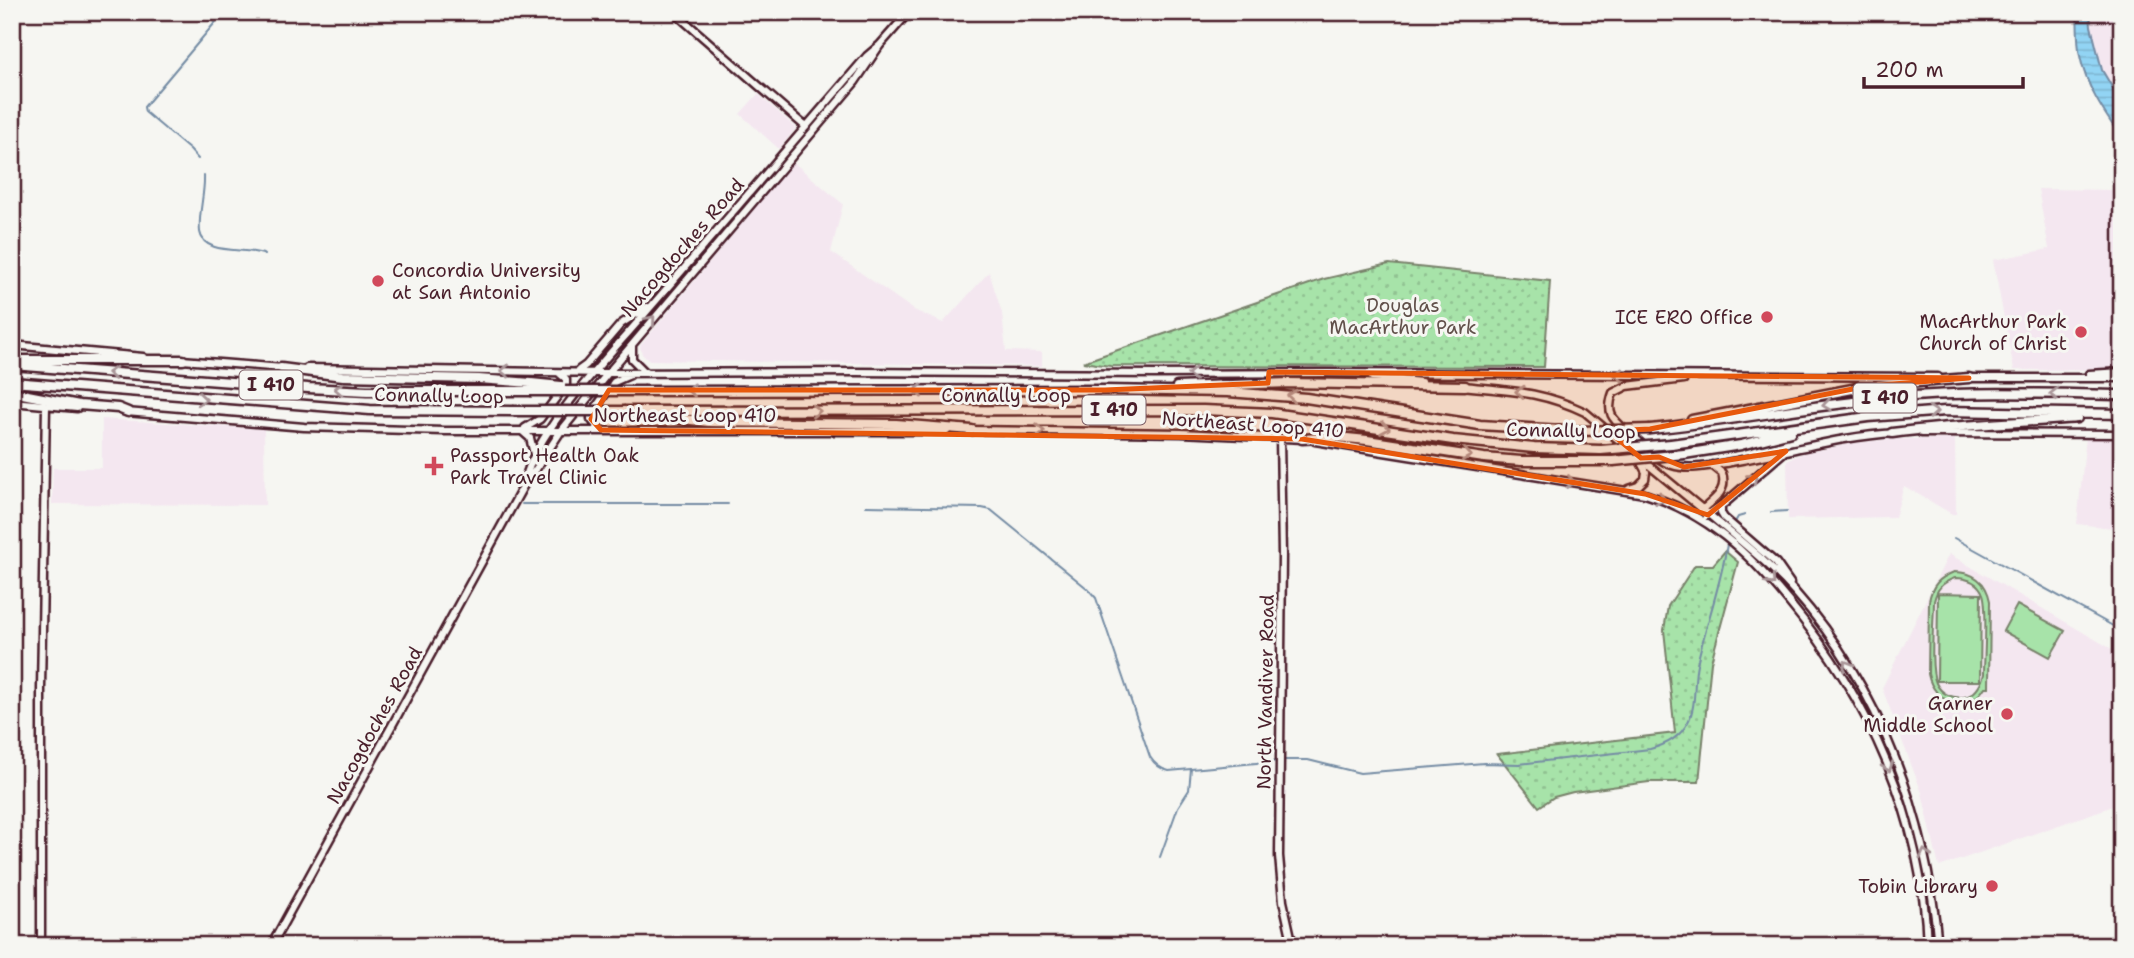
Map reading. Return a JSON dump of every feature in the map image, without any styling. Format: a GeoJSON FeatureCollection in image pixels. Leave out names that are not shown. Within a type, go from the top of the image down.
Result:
{"type":"FeatureCollection","features":[{"type":"Feature","properties":{"kind":"highway"},"geometry":{"type":"LineString","coordinates":[[12,363],[183,360]]}},
{"type":"Feature","properties":{"kind":"highway","name":"Connally Loop"},"geometry":{"type":"LineString","coordinates":[[12,363],[308,388],[380,391],[531,387],[603,390],[1105,390],[1277,395],[1480,425],[1579,431],[1650,429],[1914,396],[2122,395]]}},
{"type":"Feature","properties":{"kind":"highway"},"geometry":{"type":"LineString","coordinates":[[281,368],[343,376],[479,379],[531,387]]}},
{"type":"Feature","properties":{"kind":"highway"},"geometry":{"type":"LineString","coordinates":[[1650,429],[1770,403],[1868,386],[1969,378]]}},
{"type":"Feature","properties":{"kind":"highway","name":"Connally Loop"},"geometry":{"type":"LineString","coordinates":[[12,382],[370,410],[1203,410],[1272,413],[1453,440],[1534,449],[1601,450],[1671,444],[1868,416],[1945,411],[2120,414]]}},
{"type":"Feature","properties":{"kind":"highway"},"geometry":{"type":"LineString","coordinates":[[1105,390],[1289,383],[1465,386]]}},
{"type":"Feature","properties":{"kind":"highway"},"geometry":{"type":"LineString","coordinates":[[12,393],[79,405],[118,408],[128,412]]}},
{"type":"Feature","properties":{"kind":"highway"},"geometry":{"type":"LineString","coordinates":[[625,411],[709,422],[895,424],[972,430]]}},
{"type":"Feature","properties":{"kind":"highway"},"geometry":{"type":"LineString","coordinates":[[1892,433],[1954,425],[2018,423],[2120,414]]}},
{"type":"Feature","properties":{"kind":"highway"},"geometry":{"type":"LineString","coordinates":[[1303,439],[1337,437],[1367,440],[1521,461],[1613,461],[1741,445],[1827,423]]}},
{"type":"Feature","properties":{"kind":"main road"},"geometry":{"type":"LineString","coordinates":[[674,12],[806,127]]}},
{"type":"Feature","properties":{"kind":"main road","name":"Nacogdoches Road"},"geometry":{"type":"LineString","coordinates":[[271,946],[525,482],[561,430],[855,82],[880,45],[909,12]]}},
{"type":"Feature","properties":{"kind":"main road","name":"Nacogdoches Road"},"geometry":{"type":"LineString","coordinates":[[525,482],[528,468],[549,430],[593,373],[867,56],[880,45]]}},
{"type":"Feature","properties":{"kind":"main road"},"geometry":{"type":"LineString","coordinates":[[573,371],[586,365],[621,324],[653,304]]}},
{"type":"Feature","properties":{"kind":"main road"},"geometry":{"type":"LineString","coordinates":[[632,344],[632,359],[646,373]]}},
{"type":"Feature","properties":{"kind":"main road"},"geometry":{"type":"LineString","coordinates":[[12,345],[281,368],[593,373],[1325,373],[2122,378]]}},
{"type":"Feature","properties":{"kind":"main road"},"geometry":{"type":"LineString","coordinates":[[520,430],[540,419],[566,385],[564,376],[553,371]]}},
{"type":"Feature","properties":{"kind":"main road"},"geometry":{"type":"LineString","coordinates":[[2065,377],[2122,372]]}},
{"type":"Feature","properties":{"kind":"main road"},"geometry":{"type":"LineString","coordinates":[[601,430],[591,419],[592,414],[614,382],[635,373]]}},
{"type":"Feature","properties":{"kind":"main road"},"geometry":{"type":"LineString","coordinates":[[1325,373],[1534,393],[1561,401],[1585,412],[1636,454],[1752,561],[1782,593],[1821,643],[1861,705],[1883,752],[1903,807],[1922,892],[1927,946]]}},
{"type":"Feature","properties":{"kind":"main road"},"geometry":{"type":"LineString","coordinates":[[1712,376],[1627,386],[1614,393],[1609,411],[1614,420],[1671,465],[1684,467],[1712,465],[1892,433],[2122,433]]}},
{"type":"Feature","properties":{"kind":"main road","name":"Northeast Loop 410"},"geometry":{"type":"LineString","coordinates":[[12,402],[304,427],[444,431],[972,430],[1181,433],[1303,439],[1624,490],[1660,498],[1702,514]]}},
{"type":"Feature","properties":{"kind":"main road"},"geometry":{"type":"LineString","coordinates":[[41,946],[41,688],[46,405]]}},
{"type":"Feature","properties":{"kind":"main road"},"geometry":{"type":"LineString","coordinates":[[520,430],[532,441],[534,457]]}},
{"type":"Feature","properties":{"kind":"main road","name":"North Vandiver Road"},"geometry":{"type":"LineString","coordinates":[[1280,438],[1282,550],[1279,856],[1283,901],[1293,946]]}},
{"type":"Feature","properties":{"kind":"main road"},"geometry":{"type":"LineString","coordinates":[[1702,514],[1721,506],[1786,451]]}},
{"type":"Feature","properties":{"kind":"main road"},"geometry":{"type":"LineString","coordinates":[[1624,490],[1638,486],[1645,479],[1645,469],[1636,454]]}},
{"type":"Feature","properties":{"kind":"main road"},"geometry":{"type":"LineString","coordinates":[[1702,514],[1724,488],[1722,473],[1712,465]]}},
{"type":"Feature","properties":{"kind":"main road"},"geometry":{"type":"LineString","coordinates":[[1721,506],[1724,518],[1776,564],[1796,594]]}},
{"type":"Feature","properties":{"kind":"main road"},"geometry":{"type":"LineString","coordinates":[[1702,514],[1763,560],[1796,594],[1830,637],[1867,697],[1905,782],[1927,863],[1938,946]]}},
{"type":"Feature","properties":{"kind":"highlighted area"},"geometry":{"type":"Polygon","coordinates":[[[1269,372],[1969,378],[1868,386],[1650,429],[1608,431],[1641,458],[1659,457],[1684,467],[1786,451],[1708,515],[1645,494],[1302,439],[601,430],[591,419],[609,390],[1105,390],[1268,383],[1269,372]]]}},
{"type":"Feature","properties":{"kind":"shaded area"},"geometry":{"type":"Polygon","coordinates":[[[2090,12],[2122,12],[2122,104],[2102,70],[2090,12]]]}},
{"type":"Feature","properties":{"kind":"shaded area"},"geometry":{"type":"Polygon","coordinates":[[[758,94],[796,128],[779,149],[740,114],[758,94]]]}},
{"type":"Feature","properties":{"kind":"shaded area"},"geometry":{"type":"Polygon","coordinates":[[[793,162],[843,204],[831,252],[914,310],[943,323],[989,272],[1002,313],[1006,351],[1042,352],[1042,366],[648,360],[642,354],[640,346],[793,162]]]}},
{"type":"Feature","properties":{"kind":"shaded area"},"geometry":{"type":"Polygon","coordinates":[[[2038,189],[2122,190],[2122,369],[2014,370],[1993,260],[2049,249],[2038,189]]]}},
{"type":"Feature","properties":{"kind":"shaded area"},"geometry":{"type":"Polygon","coordinates":[[[102,419],[264,429],[265,505],[52,504],[53,468],[102,468],[102,419]]]}},
{"type":"Feature","properties":{"kind":"shaded area"},"geometry":{"type":"Polygon","coordinates":[[[2122,436],[2122,529],[2077,524],[2086,437],[2122,436]]]}},
{"type":"Feature","properties":{"kind":"shaded area"},"geometry":{"type":"Polygon","coordinates":[[[1892,439],[1955,439],[1956,514],[1904,486],[1895,517],[1788,519],[1787,460],[1804,453],[1854,443],[1892,439]]]}},
{"type":"Feature","properties":{"kind":"shaded area","name":"Garner Middle School"},"geometry":{"type":"Polygon","coordinates":[[[1949,554],[2122,655],[2122,742],[2116,805],[1939,867],[1922,793],[1882,688],[1949,554]]]}},
{"type":"Feature","properties":{"kind":"green space","name":"Douglas MacArthur Park"},"geometry":{"type":"Polygon","coordinates":[[[1389,264],[1550,281],[1544,367],[1110,366],[1083,362],[1324,279],[1389,264]]]}},
{"type":"Feature","properties":{"kind":"green space"},"geometry":{"type":"Polygon","coordinates":[[[1725,551],[1738,562],[1711,662],[1699,782],[1649,782],[1573,792],[1554,797],[1539,807],[1497,754],[1675,733],[1664,630],[1668,606],[1695,565],[1713,565],[1725,551]]]}},
{"type":"Feature","properties":{"kind":"green space"},"geometry":{"type":"Polygon","coordinates":[[[1954,572],[1978,579],[1986,588],[1990,601],[1989,687],[1985,687],[1970,701],[1961,703],[1944,699],[1937,693],[1928,674],[1929,601],[1934,586],[1954,572]],[[1955,578],[1944,584],[1935,596],[1932,655],[1938,687],[1948,695],[1960,697],[1975,692],[1983,678],[1986,621],[1981,590],[1972,581],[1955,578]]]}},
{"type":"Feature","properties":{"kind":"green space"},"geometry":{"type":"Polygon","coordinates":[[[1938,593],[1981,594],[1980,681],[1937,681],[1938,593]]]}},
{"type":"Feature","properties":{"kind":"green space"},"geometry":{"type":"Polygon","coordinates":[[[2017,605],[2065,631],[2050,657],[2003,631],[2017,605]]]}},
{"type":"Feature","properties":{"kind":"water"},"geometry":{"type":"Polygon","coordinates":[[[2077,12],[2090,12],[2102,70],[2122,104],[2122,139],[2087,79],[2079,51],[2077,12]]]}},
{"type":"Feature","properties":{"kind":"waterway"},"geometry":{"type":"LineString","coordinates":[[198,159],[145,112],[144,107],[224,12]]}},
{"type":"Feature","properties":{"kind":"waterway"},"geometry":{"type":"LineString","coordinates":[[204,175],[200,225],[203,240],[218,248],[265,255]]}},
{"type":"Feature","properties":{"kind":"waterway"},"geometry":{"type":"LineString","coordinates":[[522,504],[728,504]]}},
{"type":"Feature","properties":{"kind":"waterway"},"geometry":{"type":"LineString","coordinates":[[866,506],[991,510],[1088,589],[1096,598],[1150,757],[1160,768],[1169,771],[1278,761]]}},
{"type":"Feature","properties":{"kind":"waterway"},"geometry":{"type":"LineString","coordinates":[[1771,512],[1787,511]]}},
{"type":"Feature","properties":{"kind":"waterway"},"geometry":{"type":"LineString","coordinates":[[1735,522],[1738,517],[1745,515]]}},
{"type":"Feature","properties":{"kind":"waterway"},"geometry":{"type":"LineString","coordinates":[[1954,538],[2122,631]]}},
{"type":"Feature","properties":{"kind":"waterway"},"geometry":{"type":"LineString","coordinates":[[1284,760],[1308,760],[1360,773],[1484,763],[1519,764],[1650,749],[1667,743],[1677,737],[1691,715],[1697,664],[1727,544]]}},
{"type":"Feature","properties":{"kind":"waterway"},"geometry":{"type":"LineString","coordinates":[[1160,857],[1178,807],[1189,790],[1191,769]]}},
{"type":"Feature","properties":{"kind":"place","name":"Concordia University at San Antonio"},"geometry":{"type":"Point","coordinates":[378,281]}},
{"type":"Feature","properties":{"kind":"place","name":"ICE ERO Office"},"geometry":{"type":"Point","coordinates":[1767,317]}},
{"type":"Feature","properties":{"kind":"place","name":"MacArthur Park Church of Christ"},"geometry":{"type":"Point","coordinates":[2081,332]}},
{"type":"Feature","properties":{"kind":"place","name":"Passport Health Oak Park Travel Clinic"},"geometry":{"type":"Point","coordinates":[434,466]}},
{"type":"Feature","properties":{"kind":"place","name":"Garner Middle School"},"geometry":{"type":"Point","coordinates":[2007,714]}},
{"type":"Feature","properties":{"kind":"place","name":"Tobin Library"},"geometry":{"type":"Point","coordinates":[1992,886]}}]}
